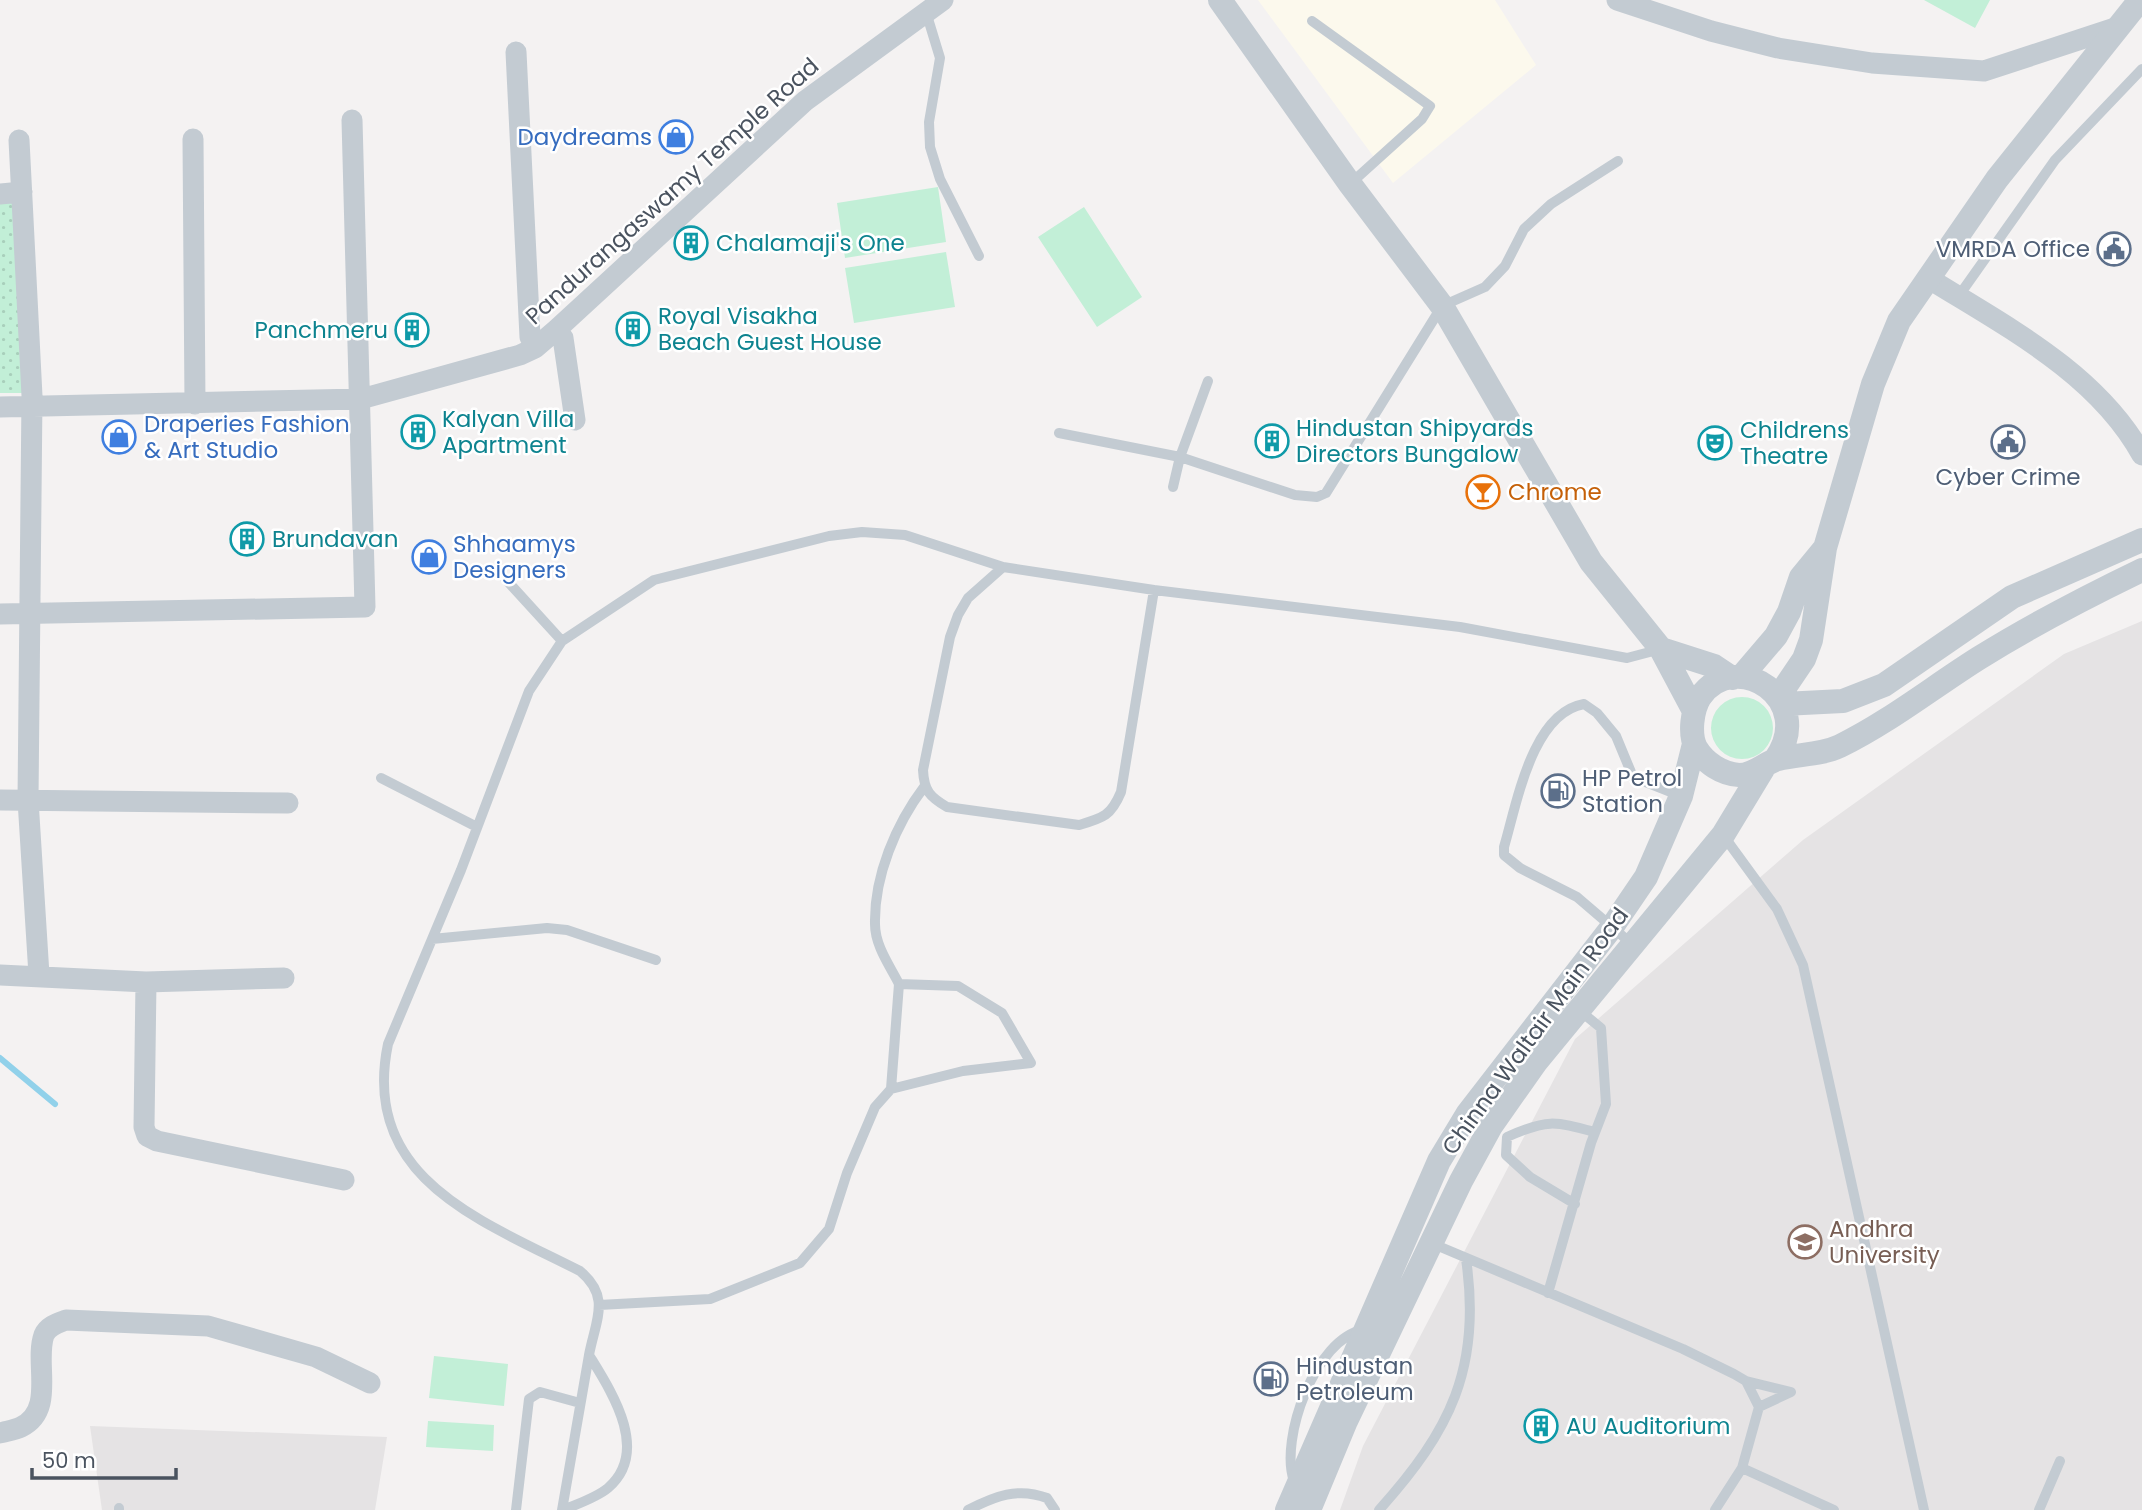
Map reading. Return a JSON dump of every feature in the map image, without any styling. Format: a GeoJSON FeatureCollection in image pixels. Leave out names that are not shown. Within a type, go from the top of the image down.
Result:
{"type":"FeatureCollection","features":[{"type":"Feature","properties":{"kind":"street"},"geometry":{"type":"LineString","coordinates":[[1220,0],[1350,184],[1442,306],[1591,562],[1661,649],[1694,711],[1694,744],[1701,755],[1718,770],[1740,775],[1837,747],[2060,609],[2142,570]]}},
{"type":"Feature","properties":{"kind":"street"},"geometry":{"type":"LineString","coordinates":[[1617,0],[1711,31],[1778,48],[1872,63],[1984,71],[2118,27]]}},
{"type":"Feature","properties":{"kind":"street"},"geometry":{"type":"LineString","coordinates":[[1781,700],[1804,659],[1811,640],[1825,548],[1873,384],[1899,321],[1997,179],[2140,0]]}},
{"type":"Feature","properties":{"kind":"street","name":"Pandurangaswamy Temple Road"},"geometry":{"type":"LineString","coordinates":[[0,407],[361,399],[520,355],[535,348],[556,330],[805,101],[935,6]]}},
{"type":"Feature","properties":{"kind":"street"},"geometry":{"type":"LineString","coordinates":[[516,52],[530,337],[535,348]]}},
{"type":"Feature","properties":{"kind":"street"},"geometry":{"type":"LineString","coordinates":[[0,614],[365,607],[352,120]]}},
{"type":"Feature","properties":{"kind":"street"},"geometry":{"type":"LineString","coordinates":[[193,139],[195,404]]}},
{"type":"Feature","properties":{"kind":"street"},"geometry":{"type":"LineString","coordinates":[[19,140],[32,407],[29,800],[39,975]]}},
{"type":"Feature","properties":{"kind":"street"},"geometry":{"type":"LineString","coordinates":[[0,194],[22,192]]}},
{"type":"Feature","properties":{"kind":"street"},"geometry":{"type":"LineString","coordinates":[[1928,278],[2021,337],[2091,388],[2142,455]]}},
{"type":"Feature","properties":{"kind":"street"},"geometry":{"type":"LineString","coordinates":[[556,330],[564,338],[575,420]]}},
{"type":"Feature","properties":{"kind":"street"},"geometry":{"type":"LineString","coordinates":[[1781,700],[1843,701],[1884,685],[2012,597],[2142,540]]}},
{"type":"Feature","properties":{"kind":"street"},"geometry":{"type":"LineString","coordinates":[[1694,711],[1707,691],[1737,678],[1776,636],[1789,612],[1801,577],[1825,548]]}},
{"type":"Feature","properties":{"kind":"street"},"geometry":{"type":"LineString","coordinates":[[1661,649],[1714,666],[1737,678],[1768,686],[1781,700],[1788,734],[1769,765]]}},
{"type":"Feature","properties":{"kind":"street","name":"Chinna Waltair Main Road"},"geometry":{"type":"LineString","coordinates":[[1310,1503],[1365,1330],[1446,1149],[1468,1113],[1612,927],[1646,877],[1681,796],[1694,744]]}},
{"type":"Feature","properties":{"kind":"street","name":"Chinna Waltair Main Road"},"geometry":{"type":"LineString","coordinates":[[1286,1510],[1310,1503],[1432,1243],[1499,1131],[1536,1062],[1723,835],[1769,765]]}},
{"type":"Feature","properties":{"kind":"street"},"geometry":{"type":"LineString","coordinates":[[0,800],[288,803]]}},
{"type":"Feature","properties":{"kind":"street"},"geometry":{"type":"LineString","coordinates":[[0,975],[146,982],[284,978]]}},
{"type":"Feature","properties":{"kind":"street"},"geometry":{"type":"LineString","coordinates":[[146,982],[144,1127],[147,1136],[157,1141],[344,1180]]}},
{"type":"Feature","properties":{"kind":"street"},"geometry":{"type":"LineString","coordinates":[[0,1433],[22,1427],[34,1416],[41,1401],[44,1335],[54,1324],[66,1320],[208,1326],[316,1357],[370,1383]]}},
{"type":"Feature","properties":{"kind":"lane"},"geometry":{"type":"LineString","coordinates":[[935,6],[940,58],[929,122],[930,147],[940,179],[979,256]]}},
{"type":"Feature","properties":{"kind":"lane"},"geometry":{"type":"LineString","coordinates":[[1312,21],[1430,106],[1422,120],[1350,184]]}},
{"type":"Feature","properties":{"kind":"lane"},"geometry":{"type":"LineString","coordinates":[[1958,297],[2055,160],[2142,69]]}},
{"type":"Feature","properties":{"kind":"lane"},"geometry":{"type":"LineString","coordinates":[[1059,433],[1180,457],[1295,495],[1317,497],[1326,493],[1442,306],[1485,287],[1505,266],[1524,229],[1551,204],[1618,161]]}},
{"type":"Feature","properties":{"kind":"lane"},"geometry":{"type":"LineString","coordinates":[[1173,487],[1180,457],[1208,382]]}},
{"type":"Feature","properties":{"kind":"lane"},"geometry":{"type":"LineString","coordinates":[[562,1510],[599,1292],[593,1282],[580,1271],[472,1215],[443,1197],[420,1175],[401,1150],[389,1125],[382,1072],[388,1044],[477,827],[528,691],[562,640],[654,580],[829,536],[862,532],[905,535],[1003,567],[1154,590],[1460,627],[1627,658],[1661,649]]}},
{"type":"Feature","properties":{"kind":"lane"},"geometry":{"type":"LineString","coordinates":[[1003,567],[968,598],[950,637],[923,770],[924,787],[932,798],[947,807],[1079,825],[1098,819],[1113,810],[1121,792],[1154,590]]}},
{"type":"Feature","properties":{"kind":"lane"},"geometry":{"type":"LineString","coordinates":[[500,573],[562,640]]}},
{"type":"Feature","properties":{"kind":"lane"},"geometry":{"type":"LineString","coordinates":[[1633,945],[1577,897],[1520,868],[1504,855],[1504,846],[1527,771],[1542,736],[1556,715],[1571,706],[1584,704],[1597,713],[1616,737],[1625,752],[1633,777],[1681,796]]}},
{"type":"Feature","properties":{"kind":"lane"},"geometry":{"type":"LineString","coordinates":[[381,778],[477,827]]}},
{"type":"Feature","properties":{"kind":"lane"},"geometry":{"type":"LineString","coordinates":[[891,1089],[900,984],[881,951],[875,925],[890,849],[904,814],[924,787]]}},
{"type":"Feature","properties":{"kind":"lane"},"geometry":{"type":"LineString","coordinates":[[1723,835],[1777,909],[1803,965],[1924,1510]]}},
{"type":"Feature","properties":{"kind":"lane"},"geometry":{"type":"LineString","coordinates":[[432,939],[547,928],[568,930],[656,960]]}},
{"type":"Feature","properties":{"kind":"lane"},"geometry":{"type":"LineString","coordinates":[[599,1304],[710,1299],[800,1263],[829,1229],[847,1173],[874,1107],[891,1089],[963,1071],[1031,1063],[1002,1013],[958,986],[900,984]]}},
{"type":"Feature","properties":{"kind":"lane"},"geometry":{"type":"LineString","coordinates":[[1548,1293],[1595,1132],[1606,1104],[1601,1028],[1579,1010]]}},
{"type":"Feature","properties":{"kind":"lane"},"geometry":{"type":"LineString","coordinates":[[1574,1205],[1530,1177],[1506,1155],[1499,1131],[1539,1123],[1561,1123],[1595,1132]]}},
{"type":"Feature","properties":{"kind":"lane"},"geometry":{"type":"LineString","coordinates":[[1432,1243],[1683,1349],[1746,1381],[1791,1392],[1759,1407]]}},
{"type":"Feature","properties":{"kind":"lane"},"geometry":{"type":"LineString","coordinates":[[1379,1510],[1423,1458],[1446,1419],[1457,1391],[1467,1356],[1471,1324],[1466,1259]]}},
{"type":"Feature","properties":{"kind":"lane"},"geometry":{"type":"LineString","coordinates":[[562,1510],[605,1491],[623,1466],[626,1442],[624,1419],[589,1354]]}},
{"type":"Feature","properties":{"kind":"lane"},"geometry":{"type":"LineString","coordinates":[[1715,1510],[1742,1468],[1759,1407],[1746,1381]]}},
{"type":"Feature","properties":{"kind":"lane"},"geometry":{"type":"LineString","coordinates":[[516,1510],[529,1399],[540,1392],[580,1403]]}},
{"type":"Feature","properties":{"kind":"lane"},"geometry":{"type":"LineString","coordinates":[[2039,1510],[2060,1461]]}},
{"type":"Feature","properties":{"kind":"lane"},"geometry":{"type":"LineString","coordinates":[[1742,1468],[1834,1510]]}},
{"type":"Feature","properties":{"kind":"lane"},"geometry":{"type":"LineString","coordinates":[[968,1510],[993,1497],[1018,1492],[1047,1498],[1055,1510]]}},
{"type":"Feature","properties":{"kind":"shaded area"},"geometry":{"type":"Polygon","coordinates":[[[1258,0],[1495,0],[1536,65],[1393,183],[1258,0]]]}},
{"type":"Feature","properties":{"kind":"shaded area","name":"Andhra University"},"geometry":{"type":"Polygon","coordinates":[[[2142,621],[2142,1510],[1340,1510],[1363,1446],[1575,1039],[1803,840],[2064,654],[2142,621]]]}},
{"type":"Feature","properties":{"kind":"shaded area"},"geometry":{"type":"Polygon","coordinates":[[[90,1426],[387,1437],[375,1510],[102,1510],[90,1426]]]}},
{"type":"Feature","properties":{"kind":"green space"},"geometry":{"type":"Polygon","coordinates":[[[1924,0],[1990,0],[1975,28],[1924,0]]]}},
{"type":"Feature","properties":{"kind":"green space"},"geometry":{"type":"Polygon","coordinates":[[[938,187],[946,242],[845,258],[837,203],[938,187]]]}},
{"type":"Feature","properties":{"kind":"green space"},"geometry":{"type":"Polygon","coordinates":[[[18,198],[27,393],[0,393],[0,199],[18,198]]]}},
{"type":"Feature","properties":{"kind":"green space"},"geometry":{"type":"Polygon","coordinates":[[[1084,207],[1142,297],[1097,327],[1038,237],[1084,207]]]}},
{"type":"Feature","properties":{"kind":"green space"},"geometry":{"type":"Polygon","coordinates":[[[946,252],[955,307],[854,323],[845,268],[946,252]]]}},
{"type":"Feature","properties":{"kind":"green space"},"geometry":{"type":"Polygon","coordinates":[[[1742,697],[1754,699],[1764,706],[1771,716],[1771,740],[1764,750],[1754,757],[1742,759],[1730,757],[1720,750],[1713,740],[1711,728],[1713,716],[1720,706],[1730,699],[1742,697]]]}},
{"type":"Feature","properties":{"kind":"green space"},"geometry":{"type":"Polygon","coordinates":[[[434,1356],[508,1364],[504,1406],[429,1398],[434,1356]]]}},
{"type":"Feature","properties":{"kind":"green space"},"geometry":{"type":"Polygon","coordinates":[[[428,1421],[494,1425],[493,1451],[426,1447],[428,1421]]]}},
{"type":"Feature","properties":{"kind":"waterway"},"geometry":{"type":"LineString","coordinates":[[0,1058],[55,1104]]}},
{"type":"Feature","properties":{"kind":"place","name":"Daydreams"},"geometry":{"type":"Point","coordinates":[676,137]}},
{"type":"Feature","properties":{"kind":"place","name":"Chalamaji's One"},"geometry":{"type":"Point","coordinates":[691,243]}},
{"type":"Feature","properties":{"kind":"place","name":"VMRDA Office"},"geometry":{"type":"Point","coordinates":[2114,249]}},
{"type":"Feature","properties":{"kind":"place","name":"Royal Visakha Beach Guest House"},"geometry":{"type":"Point","coordinates":[633,329]}},
{"type":"Feature","properties":{"kind":"place","name":"Panchmeru"},"geometry":{"type":"Point","coordinates":[412,330]}},
{"type":"Feature","properties":{"kind":"place","name":"Kalyan Villa Apartment"},"geometry":{"type":"Point","coordinates":[418,432]}},
{"type":"Feature","properties":{"kind":"place","name":"Draperies Fashion & Art Studio"},"geometry":{"type":"Point","coordinates":[119,437]}},
{"type":"Feature","properties":{"kind":"place","name":"Hindustan Shipyards Directors Bungalow"},"geometry":{"type":"Point","coordinates":[1272,441]}},
{"type":"Feature","properties":{"kind":"place","name":"Cyber Crime"},"geometry":{"type":"Point","coordinates":[2008,442]}},
{"type":"Feature","properties":{"kind":"place","name":"Childrens Theatre"},"geometry":{"type":"Point","coordinates":[1715,443]}},
{"type":"Feature","properties":{"kind":"place","name":"Chrome"},"geometry":{"type":"Point","coordinates":[1483,492]}},
{"type":"Feature","properties":{"kind":"place","name":"Brundavan"},"geometry":{"type":"Point","coordinates":[247,539]}},
{"type":"Feature","properties":{"kind":"place","name":"Shhaamys Designers"},"geometry":{"type":"Point","coordinates":[429,557]}},
{"type":"Feature","properties":{"kind":"place","name":"HP Petrol Station"},"geometry":{"type":"Point","coordinates":[1558,791]}},
{"type":"Feature","properties":{"kind":"place","name":"Andhra University"},"geometry":{"type":"Point","coordinates":[1805,1242]}},
{"type":"Feature","properties":{"kind":"place","name":"Hindustan Petroleum"},"geometry":{"type":"Point","coordinates":[1271,1379]}},
{"type":"Feature","properties":{"kind":"place","name":"AU Auditorium"},"geometry":{"type":"Point","coordinates":[1541,1426]}}]}
